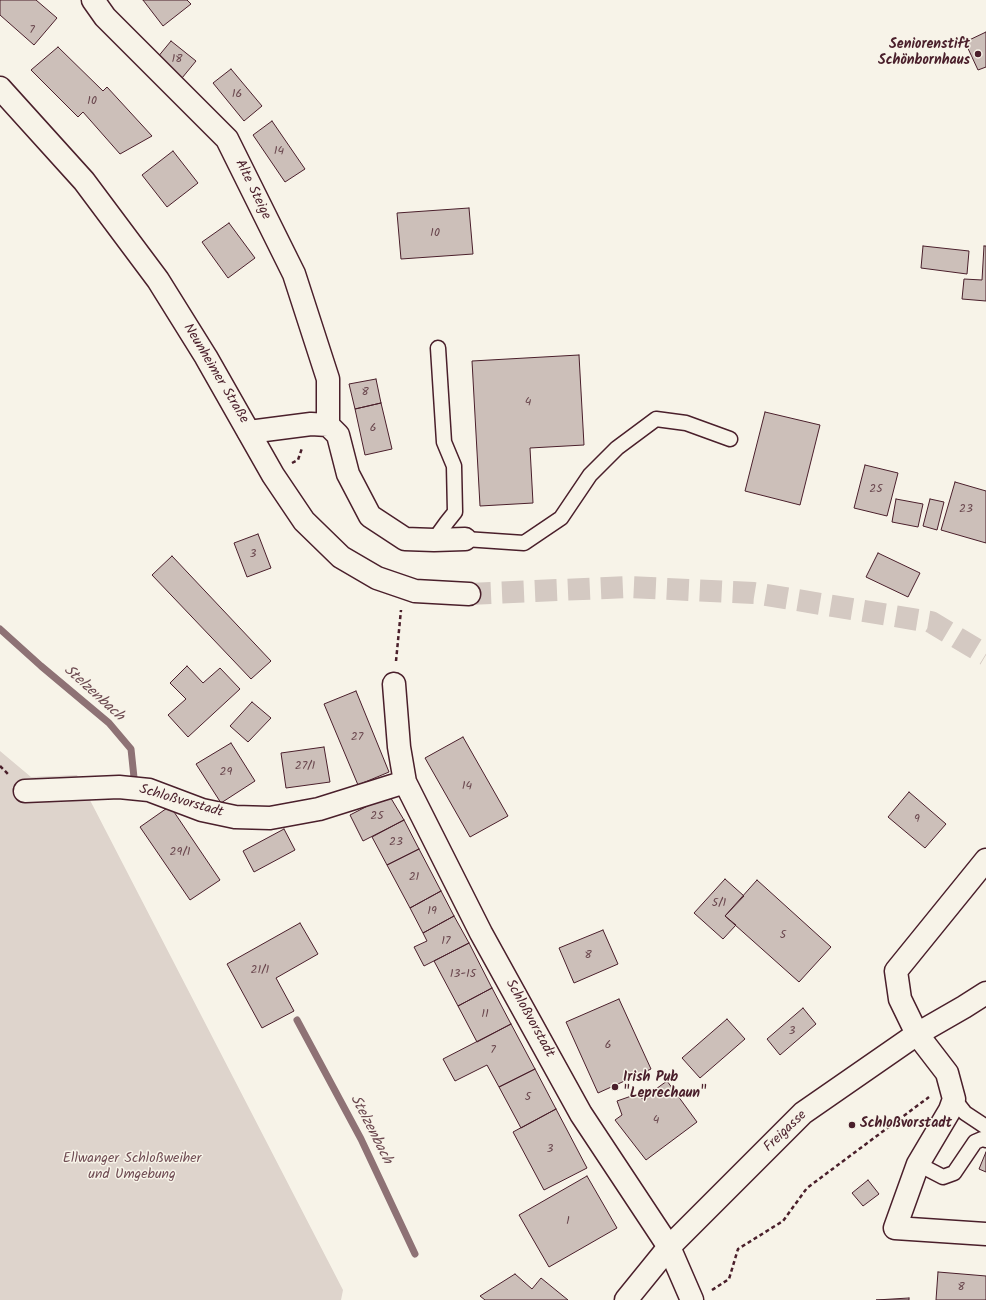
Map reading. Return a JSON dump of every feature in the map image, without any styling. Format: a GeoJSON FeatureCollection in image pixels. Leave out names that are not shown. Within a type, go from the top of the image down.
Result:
{"type":"FeatureCollection","features":[{"type":"Feature","properties":{"kind":"street","name":"Alte Steige"},"geometry":{"type":"LineString","coordinates":[[93,0],[105,17],[227,139],[294,274],[328,380],[319,424]]}},
{"type":"Feature","properties":{"kind":"street","name":"Neunheimer Straße"},"geometry":{"type":"LineString","coordinates":[[0,88],[84,181],[158,280],[206,357],[273,475],[304,521],[341,557],[377,578],[415,591],[469,594]]}},
{"type":"Feature","properties":{"kind":"street"},"geometry":{"type":"LineString","coordinates":[[249,432],[319,424],[338,435],[348,474],[370,516],[405,539],[465,539]]}},
{"type":"Feature","properties":{"kind":"street","name":"Schloßvorstadt"},"geometry":{"type":"LineString","coordinates":[[394,684],[399,747],[405,782],[481,933],[581,1114],[701,1296]]}},
{"type":"Feature","properties":{"kind":"street","name":"Schloßvorstadt"},"geometry":{"type":"LineString","coordinates":[[25,791],[119,787],[149,790],[202,810],[235,817],[270,818],[319,809],[405,782]]}},
{"type":"Feature","properties":{"kind":"street"},"geometry":{"type":"LineString","coordinates":[[986,860],[896,971],[900,999],[917,1034],[947,1073],[952,1091],[950,1110],[918,1164],[896,1228],[986,1234]]}},
{"type":"Feature","properties":{"kind":"street","name":"Freigasse"},"geometry":{"type":"LineString","coordinates":[[626,1300],[669,1247],[803,1113],[917,1034],[986,993]]}},
{"type":"Feature","properties":{"kind":"lane"},"geometry":{"type":"LineString","coordinates":[[434,540],[455,512],[454,466],[444,442],[438,348]]}},
{"type":"Feature","properties":{"kind":"lane"},"geometry":{"type":"LineString","coordinates":[[465,539],[524,543],[561,518],[590,475],[617,448],[656,419],[686,423],[730,440]]}},
{"type":"Feature","properties":{"kind":"lane"},"geometry":{"type":"LineString","coordinates":[[952,1091],[965,1113],[986,1127]]}},
{"type":"Feature","properties":{"kind":"lane"},"geometry":{"type":"LineString","coordinates":[[918,1164],[943,1177],[954,1173],[975,1142],[982,1139],[986,1140]]}},
{"type":"Feature","properties":{"kind":"path"},"geometry":{"type":"LineString","coordinates":[[273,475],[298,460],[319,424]]}},
{"type":"Feature","properties":{"kind":"path"},"geometry":{"type":"LineString","coordinates":[[394,684],[401,610],[415,591]]}},
{"type":"Feature","properties":{"kind":"path"},"geometry":{"type":"LineString","coordinates":[[701,1296],[729,1279],[738,1250],[783,1221],[807,1188],[952,1091]]}},
{"type":"Feature","properties":{"kind":"green space","name":"Ellwanger Schloßweiher und Umgebung"},"geometry":{"type":"Polygon","coordinates":[[[0,751],[31,777],[77,775],[343,1290],[341,1300],[0,1300],[0,751]]]}},
{"type":"Feature","properties":{"kind":"building"},"geometry":{"type":"Polygon","coordinates":[[[0,0],[36,0],[57,18],[34,45],[0,15],[0,0]]]}},
{"type":"Feature","properties":{"kind":"building"},"geometry":{"type":"Polygon","coordinates":[[[143,0],[187,0],[191,4],[163,26],[143,0]]]}},
{"type":"Feature","properties":{"kind":"building","name":"Seniorenstift Schönbornhaus"},"geometry":{"type":"Polygon","coordinates":[[[986,32],[986,67],[978,70],[965,42],[986,32]]]}},
{"type":"Feature","properties":{"kind":"building"},"geometry":{"type":"Polygon","coordinates":[[[171,41],[196,61],[182,78],[157,58],[171,41]]]}},
{"type":"Feature","properties":{"kind":"building"},"geometry":{"type":"Polygon","coordinates":[[[58,47],[103,91],[107,87],[152,136],[120,154],[83,112],[78,117],[31,70],[58,47]]]}},
{"type":"Feature","properties":{"kind":"building"},"geometry":{"type":"Polygon","coordinates":[[[231,69],[262,106],[244,121],[213,83],[231,69]]]}},
{"type":"Feature","properties":{"kind":"building"},"geometry":{"type":"Polygon","coordinates":[[[272,121],[305,169],[285,182],[253,135],[272,121]]]}},
{"type":"Feature","properties":{"kind":"building"},"geometry":{"type":"Polygon","coordinates":[[[173,151],[198,183],[167,207],[142,175],[173,151]]]}},
{"type":"Feature","properties":{"kind":"building"},"geometry":{"type":"Polygon","coordinates":[[[469,208],[473,254],[401,259],[397,213],[469,208]]]}},
{"type":"Feature","properties":{"kind":"building"},"geometry":{"type":"Polygon","coordinates":[[[229,223],[255,258],[228,278],[202,242],[229,223]]]}},
{"type":"Feature","properties":{"kind":"building"},"geometry":{"type":"Polygon","coordinates":[[[923,246],[969,251],[967,274],[921,268],[923,246]]]}},
{"type":"Feature","properties":{"kind":"building"},"geometry":{"type":"Polygon","coordinates":[[[984,246],[986,246],[986,301],[962,299],[964,279],[982,280],[984,246]]]}},
{"type":"Feature","properties":{"kind":"building"},"geometry":{"type":"Polygon","coordinates":[[[579,355],[584,445],[530,448],[533,503],[480,506],[472,361],[579,355]]]}},
{"type":"Feature","properties":{"kind":"building"},"geometry":{"type":"Polygon","coordinates":[[[376,379],[381,403],[355,409],[349,384],[376,379]]]}},
{"type":"Feature","properties":{"kind":"building"},"geometry":{"type":"Polygon","coordinates":[[[381,403],[392,449],[365,455],[355,409],[381,403]]]}},
{"type":"Feature","properties":{"kind":"building"},"geometry":{"type":"Polygon","coordinates":[[[765,412],[820,425],[800,505],[745,491],[765,412]]]}},
{"type":"Feature","properties":{"kind":"building"},"geometry":{"type":"Polygon","coordinates":[[[865,465],[898,473],[887,516],[854,508],[865,465]]]}},
{"type":"Feature","properties":{"kind":"building"},"geometry":{"type":"Polygon","coordinates":[[[955,482],[986,491],[986,543],[941,530],[955,482]]]}},
{"type":"Feature","properties":{"kind":"building"},"geometry":{"type":"Polygon","coordinates":[[[896,499],[923,504],[918,527],[892,522],[896,499]]]}},
{"type":"Feature","properties":{"kind":"building"},"geometry":{"type":"Polygon","coordinates":[[[930,499],[944,502],[937,530],[923,526],[930,499]]]}},
{"type":"Feature","properties":{"kind":"building"},"geometry":{"type":"Polygon","coordinates":[[[258,534],[271,568],[247,577],[234,543],[258,534]]]}},
{"type":"Feature","properties":{"kind":"building"},"geometry":{"type":"Polygon","coordinates":[[[878,553],[920,573],[908,597],[866,577],[878,553]]]}},
{"type":"Feature","properties":{"kind":"building"},"geometry":{"type":"Polygon","coordinates":[[[172,556],[271,661],[251,679],[152,575],[172,556]]]}},
{"type":"Feature","properties":{"kind":"building"},"geometry":{"type":"Polygon","coordinates":[[[187,666],[203,683],[220,668],[240,689],[188,737],[168,715],[186,699],[170,683],[187,666]]]}},
{"type":"Feature","properties":{"kind":"building"},"geometry":{"type":"Polygon","coordinates":[[[356,691],[389,772],[358,785],[324,704],[356,691]]]}},
{"type":"Feature","properties":{"kind":"building"},"geometry":{"type":"Polygon","coordinates":[[[252,702],[271,718],[248,742],[230,726],[252,702]]]}},
{"type":"Feature","properties":{"kind":"building"},"geometry":{"type":"Polygon","coordinates":[[[463,737],[508,816],[470,837],[425,758],[463,737]]]}},
{"type":"Feature","properties":{"kind":"building"},"geometry":{"type":"Polygon","coordinates":[[[231,743],[255,781],[221,803],[196,764],[231,743]]]}},
{"type":"Feature","properties":{"kind":"building"},"geometry":{"type":"Polygon","coordinates":[[[324,747],[330,782],[286,788],[281,753],[324,747]]]}},
{"type":"Feature","properties":{"kind":"building"},"geometry":{"type":"Polygon","coordinates":[[[909,792],[946,824],[925,848],[888,817],[909,792]]]}},
{"type":"Feature","properties":{"kind":"building"},"geometry":{"type":"Polygon","coordinates":[[[389,795],[404,820],[363,841],[350,815],[389,795]]]}},
{"type":"Feature","properties":{"kind":"building"},"geometry":{"type":"Polygon","coordinates":[[[170,806],[220,880],[190,900],[140,827],[170,806]]]}},
{"type":"Feature","properties":{"kind":"building"},"geometry":{"type":"Polygon","coordinates":[[[404,820],[419,849],[387,865],[372,837],[404,820]]]}},
{"type":"Feature","properties":{"kind":"building"},"geometry":{"type":"Polygon","coordinates":[[[284,829],[295,850],[254,872],[243,851],[284,829]]]}},
{"type":"Feature","properties":{"kind":"building"},"geometry":{"type":"Polygon","coordinates":[[[419,849],[441,891],[410,908],[387,865],[419,849]]]}},
{"type":"Feature","properties":{"kind":"building"},"geometry":{"type":"Polygon","coordinates":[[[725,879],[744,896],[725,916],[736,925],[723,939],[694,913],[725,879]]]}},
{"type":"Feature","properties":{"kind":"building"},"geometry":{"type":"Polygon","coordinates":[[[757,880],[831,947],[799,982],[725,916],[757,880]]]}},
{"type":"Feature","properties":{"kind":"building"},"geometry":{"type":"Polygon","coordinates":[[[441,891],[454,916],[423,933],[410,908],[441,891]]]}},
{"type":"Feature","properties":{"kind":"building"},"geometry":{"type":"Polygon","coordinates":[[[454,916],[469,943],[424,966],[414,947],[427,941],[423,933],[454,916]]]}},
{"type":"Feature","properties":{"kind":"building"},"geometry":{"type":"Polygon","coordinates":[[[300,923],[318,954],[276,978],[294,1011],[262,1028],[227,964],[300,923]]]}},
{"type":"Feature","properties":{"kind":"building"},"geometry":{"type":"Polygon","coordinates":[[[603,930],[618,964],[574,983],[559,948],[603,930]]]}},
{"type":"Feature","properties":{"kind":"building"},"geometry":{"type":"Polygon","coordinates":[[[469,943],[492,988],[458,1006],[434,961],[469,943]]]}},
{"type":"Feature","properties":{"kind":"building"},"geometry":{"type":"Polygon","coordinates":[[[492,988],[511,1024],[477,1042],[458,1006],[492,988]]]}},
{"type":"Feature","properties":{"kind":"building"},"geometry":{"type":"Polygon","coordinates":[[[619,999],[651,1069],[598,1093],[566,1022],[619,999]]]}},
{"type":"Feature","properties":{"kind":"building"},"geometry":{"type":"Polygon","coordinates":[[[803,1008],[816,1024],[780,1055],[767,1039],[803,1008]]]}},
{"type":"Feature","properties":{"kind":"building"},"geometry":{"type":"Polygon","coordinates":[[[727,1019],[745,1039],[700,1078],[682,1058],[727,1019]]]}},
{"type":"Feature","properties":{"kind":"building"},"geometry":{"type":"Polygon","coordinates":[[[511,1024],[535,1069],[499,1087],[487,1065],[455,1081],[443,1059],[511,1024]]]}},
{"type":"Feature","properties":{"kind":"building"},"geometry":{"type":"Polygon","coordinates":[[[535,1069],[556,1109],[521,1128],[499,1087],[535,1069]]]}},
{"type":"Feature","properties":{"kind":"building"},"geometry":{"type":"Polygon","coordinates":[[[667,1081],[697,1122],[646,1160],[615,1120],[622,1115],[617,1101],[640,1093],[642,1099],[667,1081]]]}},
{"type":"Feature","properties":{"kind":"building"},"geometry":{"type":"Polygon","coordinates":[[[556,1109],[587,1168],[544,1190],[513,1132],[556,1109]]]}},
{"type":"Feature","properties":{"kind":"building"},"geometry":{"type":"Polygon","coordinates":[[[986,1152],[986,1172],[979,1169],[986,1152]]]}},
{"type":"Feature","properties":{"kind":"building"},"geometry":{"type":"Polygon","coordinates":[[[587,1176],[617,1228],[549,1267],[519,1215],[587,1176]]]}},
{"type":"Feature","properties":{"kind":"building"},"geometry":{"type":"Polygon","coordinates":[[[868,1180],[879,1194],[863,1206],[852,1193],[868,1180]]]}},
{"type":"Feature","properties":{"kind":"building"},"geometry":{"type":"Polygon","coordinates":[[[938,1272],[986,1276],[986,1300],[936,1300],[938,1272]]]}},
{"type":"Feature","properties":{"kind":"building"},"geometry":{"type":"Polygon","coordinates":[[[515,1274],[532,1289],[541,1278],[568,1300],[485,1300],[480,1296],[515,1274]]]}},
{"type":"Feature","properties":{"kind":"building"},"geometry":{"type":"Polygon","coordinates":[[[909,1298],[909,1300],[876,1300],[909,1298]]]}},
{"type":"Feature","properties":{"kind":"waterway","name":"Stelzenbach"},"geometry":{"type":"LineString","coordinates":[[0,629],[41,666],[109,723],[131,749],[135,787]]}},
{"type":"Feature","properties":{"kind":"waterway","name":"Stelzenbach"},"geometry":{"type":"LineString","coordinates":[[297,1020],[361,1139],[415,1254]]}},
{"type":"Feature","properties":{"kind":"tunnel"},"geometry":{"type":"LineString","coordinates":[[469,594],[627,587],[754,593],[931,622],[986,655]]}},
{"type":"Feature","properties":{"kind":"place","name":"Seniorenstift Schönbornhaus"},"geometry":{"type":"Point","coordinates":[978,54]}},
{"type":"Feature","properties":{"kind":"place","name":"Irish Pub \"Leprechaun\""},"geometry":{"type":"Point","coordinates":[615,1087]}},
{"type":"Feature","properties":{"kind":"place","name":"Schloßvorstadt"},"geometry":{"type":"Point","coordinates":[852,1125]}}]}
